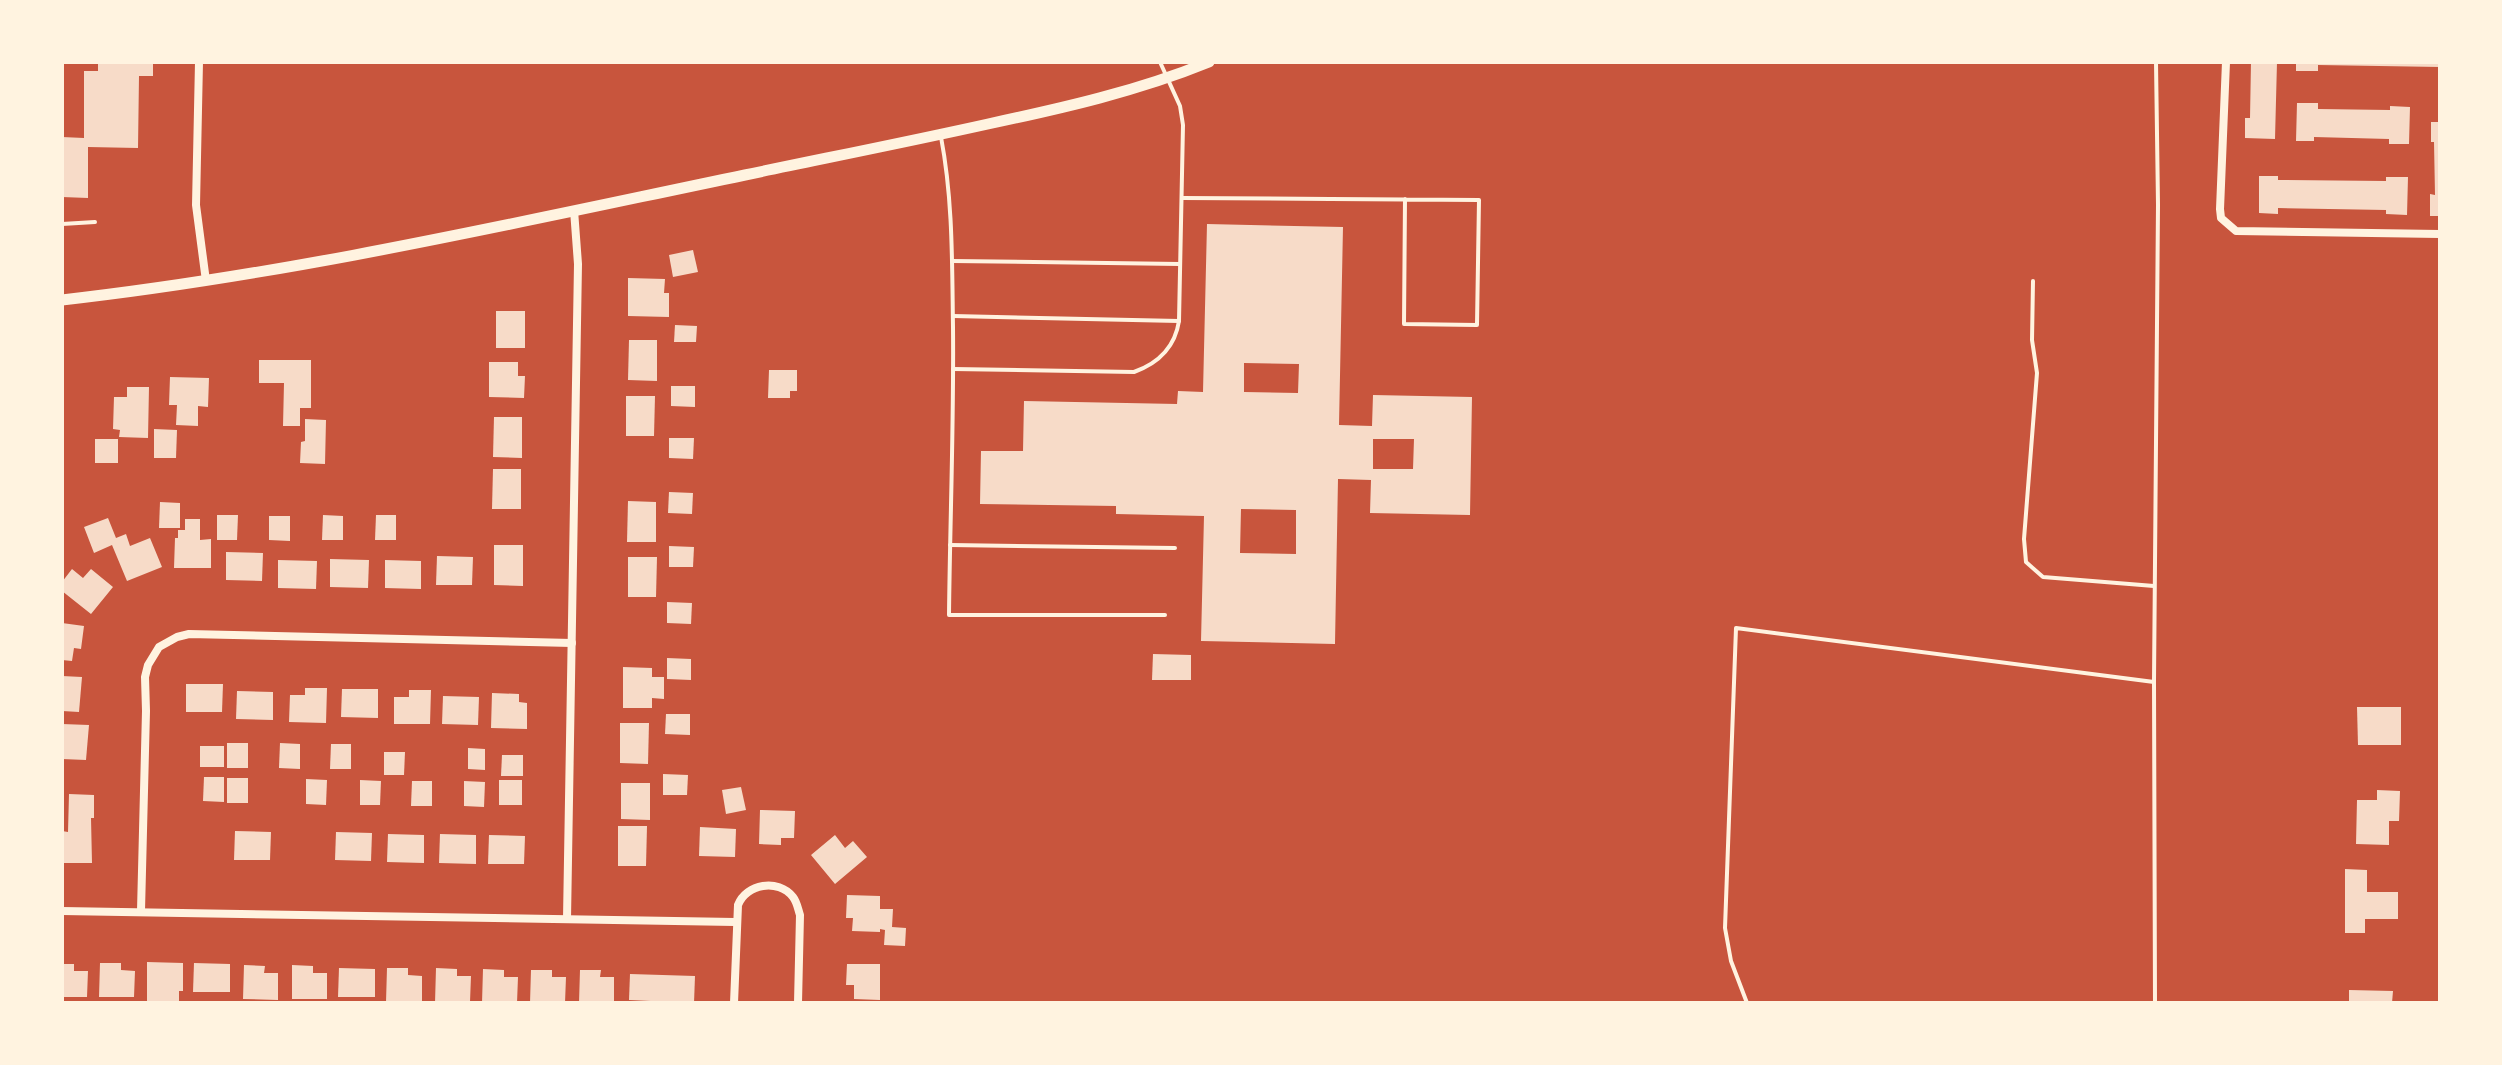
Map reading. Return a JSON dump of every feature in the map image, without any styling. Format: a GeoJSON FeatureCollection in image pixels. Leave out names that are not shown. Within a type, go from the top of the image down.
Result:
{"type":"FeatureCollection","features":[{"type":"Feature","properties":{"kind":"street"},"geometry":{"type":"LineString","coordinates":[[199,62],[196,205],[206,281]]}},
{"type":"Feature","properties":{"kind":"street"},"geometry":{"type":"LineString","coordinates":[[62,300],[206,281],[375,252],[941,135],[1048,111],[1168,78],[1209,62]]}},
{"type":"Feature","properties":{"kind":"street"},"geometry":{"type":"LineString","coordinates":[[2226,62],[2220,209],[2221,218],[2229,226],[2236,231],[2440,234]]}},
{"type":"Feature","properties":{"kind":"street"},"geometry":{"type":"LineString","coordinates":[[567,919],[578,264],[574,210]]}},
{"type":"Feature","properties":{"kind":"street"},"geometry":{"type":"LineString","coordinates":[[141,911],[145,677],[152,657],[166,642],[189,634],[572,643]]}},
{"type":"Feature","properties":{"kind":"street"},"geometry":{"type":"LineString","coordinates":[[734,1003],[735,922],[740,898],[766,885],[778,886],[793,896],[800,915],[798,1003]]}},
{"type":"Feature","properties":{"kind":"street"},"geometry":{"type":"LineString","coordinates":[[62,911],[735,922]]}},
{"type":"Feature","properties":{"kind":"lane"},"geometry":{"type":"LineString","coordinates":[[953,369],[1134,372],[1151,364],[1173,345],[1179,321],[1183,125],[1180,106],[1160,62]]}},
{"type":"Feature","properties":{"kind":"lane"},"geometry":{"type":"LineString","coordinates":[[2155,1003],[2156,62]]}},
{"type":"Feature","properties":{"kind":"lane"},"geometry":{"type":"LineString","coordinates":[[941,135],[949,179],[953,316],[949,615],[1165,615]]}},
{"type":"Feature","properties":{"kind":"lane"},"geometry":{"type":"LineString","coordinates":[[1182,198],[1405,199],[1479,200],[1477,325],[1404,324],[1405,199]]}},
{"type":"Feature","properties":{"kind":"lane"},"geometry":{"type":"LineString","coordinates":[[62,224],[95,222]]}},
{"type":"Feature","properties":{"kind":"lane"},"geometry":{"type":"LineString","coordinates":[[952,261],[1180,264]]}},
{"type":"Feature","properties":{"kind":"lane"},"geometry":{"type":"LineString","coordinates":[[2033,281],[2032,340],[2037,373],[2024,539],[2026,562],[2043,577],[2154,586]]}},
{"type":"Feature","properties":{"kind":"lane"},"geometry":{"type":"LineString","coordinates":[[953,316],[1179,321]]}},
{"type":"Feature","properties":{"kind":"lane"},"geometry":{"type":"LineString","coordinates":[[950,545],[1175,548]]}},
{"type":"Feature","properties":{"kind":"lane"},"geometry":{"type":"LineString","coordinates":[[1747,1003],[1731,961],[1725,928],[1736,628],[2154,682]]}},
{"type":"Feature","properties":{"kind":"building"},"geometry":{"type":"Polygon","coordinates":[[[98,62],[153,62],[153,76],[139,76],[138,148],[88,147],[88,198],[62,197],[62,137],[84,138],[84,71],[98,71],[98,62]]]}},
{"type":"Feature","properties":{"kind":"building"},"geometry":{"type":"Polygon","coordinates":[[[2251,62],[2277,62],[2275,139],[2245,138],[2245,118],[2250,118],[2251,62]]]}},
{"type":"Feature","properties":{"kind":"building"},"geometry":{"type":"Polygon","coordinates":[[[2296,62],[2440,62],[2440,67],[2318,65],[2318,71],[2296,71],[2296,62]]]}},
{"type":"Feature","properties":{"kind":"building"},"geometry":{"type":"Polygon","coordinates":[[[2297,103],[2318,103],[2318,109],[2390,110],[2390,106],[2410,107],[2409,144],[2389,144],[2389,139],[2314,137],[2314,141],[2296,141],[2297,103]]]}},
{"type":"Feature","properties":{"kind":"building"},"geometry":{"type":"Polygon","coordinates":[[[2431,122],[2440,122],[2440,216],[2430,216],[2430,194],[2435,195],[2431,122]]]}},
{"type":"Feature","properties":{"kind":"building"},"geometry":{"type":"Polygon","coordinates":[[[2259,176],[2278,176],[2278,180],[2386,181],[2386,177],[2408,177],[2407,215],[2386,214],[2386,210],[2278,208],[2278,214],[2259,213],[2259,176]]]}},
{"type":"Feature","properties":{"kind":"building"},"geometry":{"type":"Polygon","coordinates":[[[1207,224],[1343,227],[1339,425],[1372,426],[1373,395],[1472,397],[1470,515],[1370,513],[1371,480],[1338,479],[1335,644],[1201,641],[1204,516],[1116,514],[1116,506],[980,504],[981,451],[1023,451],[1024,401],[1177,404],[1178,391],[1203,392],[1207,224]],[[1244,363],[1244,392],[1298,393],[1299,364],[1244,363]],[[1373,439],[1373,469],[1413,469],[1414,439],[1373,439]],[[1241,509],[1240,553],[1296,554],[1296,510],[1241,509]]]}},
{"type":"Feature","properties":{"kind":"building"},"geometry":{"type":"Polygon","coordinates":[[[693,250],[698,272],[673,277],[669,255],[693,250]]]}},
{"type":"Feature","properties":{"kind":"building"},"geometry":{"type":"Polygon","coordinates":[[[628,278],[665,279],[664,293],[669,293],[669,317],[628,316],[628,278]]]}},
{"type":"Feature","properties":{"kind":"building"},"geometry":{"type":"Polygon","coordinates":[[[496,311],[525,311],[525,348],[496,348],[496,311]]]}},
{"type":"Feature","properties":{"kind":"building"},"geometry":{"type":"Polygon","coordinates":[[[675,325],[697,326],[696,342],[674,342],[675,325]]]}},
{"type":"Feature","properties":{"kind":"building"},"geometry":{"type":"Polygon","coordinates":[[[629,340],[657,340],[657,381],[628,380],[629,340]]]}},
{"type":"Feature","properties":{"kind":"building"},"geometry":{"type":"Polygon","coordinates":[[[259,360],[311,360],[311,408],[300,408],[300,426],[283,426],[284,383],[259,383],[259,360]]]}},
{"type":"Feature","properties":{"kind":"building"},"geometry":{"type":"Polygon","coordinates":[[[489,362],[518,362],[518,376],[525,376],[524,398],[489,397],[489,362]]]}},
{"type":"Feature","properties":{"kind":"building"},"geometry":{"type":"Polygon","coordinates":[[[769,370],[797,370],[797,391],[790,391],[790,398],[768,398],[769,370]]]}},
{"type":"Feature","properties":{"kind":"building"},"geometry":{"type":"Polygon","coordinates":[[[170,377],[209,378],[208,407],[198,406],[198,426],[176,425],[177,405],[169,405],[170,377]]]}},
{"type":"Feature","properties":{"kind":"building"},"geometry":{"type":"Polygon","coordinates":[[[671,386],[695,386],[695,407],[671,406],[671,386]]]}},
{"type":"Feature","properties":{"kind":"building"},"geometry":{"type":"Polygon","coordinates":[[[127,387],[149,387],[148,438],[119,437],[120,430],[113,429],[114,397],[127,397],[127,387]]]}},
{"type":"Feature","properties":{"kind":"building"},"geometry":{"type":"Polygon","coordinates":[[[626,396],[655,396],[654,436],[626,436],[626,396]]]}},
{"type":"Feature","properties":{"kind":"building"},"geometry":{"type":"Polygon","coordinates":[[[494,417],[522,417],[522,458],[493,457],[494,417]]]}},
{"type":"Feature","properties":{"kind":"building"},"geometry":{"type":"Polygon","coordinates":[[[305,419],[326,420],[325,464],[300,463],[301,442],[305,441],[305,419]]]}},
{"type":"Feature","properties":{"kind":"building"},"geometry":{"type":"Polygon","coordinates":[[[154,429],[177,430],[176,458],[154,458],[154,429]]]}},
{"type":"Feature","properties":{"kind":"building"},"geometry":{"type":"Polygon","coordinates":[[[669,438],[694,438],[693,459],[669,458],[669,438]]]}},
{"type":"Feature","properties":{"kind":"building"},"geometry":{"type":"Polygon","coordinates":[[[95,439],[118,439],[118,463],[95,463],[95,439]]]}},
{"type":"Feature","properties":{"kind":"building"},"geometry":{"type":"Polygon","coordinates":[[[493,469],[521,469],[521,509],[492,509],[493,469]]]}},
{"type":"Feature","properties":{"kind":"building"},"geometry":{"type":"Polygon","coordinates":[[[669,492],[693,493],[692,514],[668,513],[669,492]]]}},
{"type":"Feature","properties":{"kind":"building"},"geometry":{"type":"Polygon","coordinates":[[[628,501],[656,502],[656,542],[627,542],[628,501]]]}},
{"type":"Feature","properties":{"kind":"building"},"geometry":{"type":"Polygon","coordinates":[[[160,502],[180,503],[180,528],[159,528],[160,502]]]}},
{"type":"Feature","properties":{"kind":"building"},"geometry":{"type":"Polygon","coordinates":[[[217,515],[238,515],[237,540],[217,540],[217,515]]]}},
{"type":"Feature","properties":{"kind":"building"},"geometry":{"type":"Polygon","coordinates":[[[323,515],[343,516],[343,540],[322,540],[323,515]]]}},
{"type":"Feature","properties":{"kind":"building"},"geometry":{"type":"Polygon","coordinates":[[[376,515],[396,515],[396,540],[375,540],[376,515]]]}},
{"type":"Feature","properties":{"kind":"building"},"geometry":{"type":"Polygon","coordinates":[[[269,516],[290,516],[290,541],[269,540],[269,516]]]}},
{"type":"Feature","properties":{"kind":"building"},"geometry":{"type":"Polygon","coordinates":[[[108,518],[116,538],[126,534],[130,546],[150,538],[162,567],[127,581],[112,545],[94,553],[84,527],[108,518]]]}},
{"type":"Feature","properties":{"kind":"building"},"geometry":{"type":"Polygon","coordinates":[[[185,519],[200,519],[200,540],[211,539],[211,568],[174,568],[175,538],[178,538],[178,530],[185,530],[185,519]]]}},
{"type":"Feature","properties":{"kind":"building"},"geometry":{"type":"Polygon","coordinates":[[[494,545],[523,545],[523,586],[494,585],[494,545]]]}},
{"type":"Feature","properties":{"kind":"building"},"geometry":{"type":"Polygon","coordinates":[[[669,546],[694,547],[693,567],[669,567],[669,546]]]}},
{"type":"Feature","properties":{"kind":"building"},"geometry":{"type":"Polygon","coordinates":[[[226,552],[263,553],[262,581],[226,580],[226,552]]]}},
{"type":"Feature","properties":{"kind":"building"},"geometry":{"type":"Polygon","coordinates":[[[437,556],[473,557],[472,585],[436,585],[437,556]]]}},
{"type":"Feature","properties":{"kind":"building"},"geometry":{"type":"Polygon","coordinates":[[[628,557],[657,557],[656,597],[628,597],[628,557]]]}},
{"type":"Feature","properties":{"kind":"building"},"geometry":{"type":"Polygon","coordinates":[[[330,559],[369,560],[368,588],[330,587],[330,559]]]}},
{"type":"Feature","properties":{"kind":"building"},"geometry":{"type":"Polygon","coordinates":[[[278,560],[317,561],[316,589],[278,588],[278,560]]]}},
{"type":"Feature","properties":{"kind":"building"},"geometry":{"type":"Polygon","coordinates":[[[385,560],[421,561],[421,589],[385,588],[385,560]]]}},
{"type":"Feature","properties":{"kind":"building"},"geometry":{"type":"Polygon","coordinates":[[[72,569],[83,578],[91,569],[113,587],[91,614],[62,591],[62,582],[72,569]]]}},
{"type":"Feature","properties":{"kind":"building"},"geometry":{"type":"Polygon","coordinates":[[[667,602],[692,603],[691,624],[667,623],[667,602]]]}},
{"type":"Feature","properties":{"kind":"building"},"geometry":{"type":"Polygon","coordinates":[[[62,623],[84,626],[81,649],[74,648],[72,661],[62,660],[62,623]]]}},
{"type":"Feature","properties":{"kind":"building"},"geometry":{"type":"Polygon","coordinates":[[[1153,654],[1191,655],[1191,680],[1152,680],[1153,654]]]}},
{"type":"Feature","properties":{"kind":"building"},"geometry":{"type":"Polygon","coordinates":[[[667,658],[691,659],[691,680],[667,679],[667,658]]]}},
{"type":"Feature","properties":{"kind":"building"},"geometry":{"type":"Polygon","coordinates":[[[623,667],[652,668],[652,677],[664,677],[664,699],[652,698],[652,708],[623,708],[623,667]]]}},
{"type":"Feature","properties":{"kind":"building"},"geometry":{"type":"Polygon","coordinates":[[[62,676],[82,677],[79,712],[62,711],[62,676]]]}},
{"type":"Feature","properties":{"kind":"building"},"geometry":{"type":"Polygon","coordinates":[[[186,684],[223,684],[222,712],[186,712],[186,684]]]}},
{"type":"Feature","properties":{"kind":"building"},"geometry":{"type":"Polygon","coordinates":[[[305,688],[327,688],[326,723],[289,722],[290,695],[305,695],[305,688]]]}},
{"type":"Feature","properties":{"kind":"building"},"geometry":{"type":"Polygon","coordinates":[[[342,689],[378,689],[378,718],[341,717],[342,689]]]}},
{"type":"Feature","properties":{"kind":"building"},"geometry":{"type":"Polygon","coordinates":[[[409,690],[431,690],[430,724],[394,724],[394,697],[409,697],[409,690]]]}},
{"type":"Feature","properties":{"kind":"building"},"geometry":{"type":"Polygon","coordinates":[[[237,691],[273,692],[273,720],[236,719],[237,691]]]}},
{"type":"Feature","properties":{"kind":"building"},"geometry":{"type":"Polygon","coordinates":[[[492,693],[519,694],[519,702],[527,703],[527,729],[491,728],[492,693]]]}},
{"type":"Feature","properties":{"kind":"building"},"geometry":{"type":"Polygon","coordinates":[[[443,696],[479,697],[478,725],[442,724],[443,696]]]}},
{"type":"Feature","properties":{"kind":"building"},"geometry":{"type":"Polygon","coordinates":[[[2357,707],[2401,707],[2401,745],[2358,745],[2357,707]]]}},
{"type":"Feature","properties":{"kind":"building"},"geometry":{"type":"Polygon","coordinates":[[[666,714],[690,714],[690,735],[665,734],[666,714]]]}},
{"type":"Feature","properties":{"kind":"building"},"geometry":{"type":"Polygon","coordinates":[[[620,723],[649,723],[648,764],[620,763],[620,723]]]}},
{"type":"Feature","properties":{"kind":"building"},"geometry":{"type":"Polygon","coordinates":[[[62,724],[89,725],[86,760],[62,759],[62,724]]]}},
{"type":"Feature","properties":{"kind":"building"},"geometry":{"type":"Polygon","coordinates":[[[227,743],[248,743],[248,768],[227,768],[227,743]]]}},
{"type":"Feature","properties":{"kind":"building"},"geometry":{"type":"Polygon","coordinates":[[[280,743],[300,744],[300,769],[279,768],[280,743]]]}},
{"type":"Feature","properties":{"kind":"building"},"geometry":{"type":"Polygon","coordinates":[[[331,744],[351,744],[351,769],[330,769],[331,744]]]}},
{"type":"Feature","properties":{"kind":"building"},"geometry":{"type":"Polygon","coordinates":[[[200,746],[224,746],[224,767],[200,767],[200,746]]]}},
{"type":"Feature","properties":{"kind":"building"},"geometry":{"type":"Polygon","coordinates":[[[468,748],[485,749],[485,770],[468,769],[468,748]]]}},
{"type":"Feature","properties":{"kind":"building"},"geometry":{"type":"Polygon","coordinates":[[[384,752],[405,752],[404,775],[384,775],[384,752]]]}},
{"type":"Feature","properties":{"kind":"building"},"geometry":{"type":"Polygon","coordinates":[[[502,755],[523,755],[523,776],[501,776],[502,755]]]}},
{"type":"Feature","properties":{"kind":"building"},"geometry":{"type":"Polygon","coordinates":[[[663,774],[688,775],[687,795],[663,795],[663,774]]]}},
{"type":"Feature","properties":{"kind":"building"},"geometry":{"type":"Polygon","coordinates":[[[204,777],[224,777],[224,802],[203,801],[204,777]]]}},
{"type":"Feature","properties":{"kind":"building"},"geometry":{"type":"Polygon","coordinates":[[[227,778],[248,778],[248,803],[227,803],[227,778]]]}},
{"type":"Feature","properties":{"kind":"building"},"geometry":{"type":"Polygon","coordinates":[[[306,779],[327,780],[326,805],[306,804],[306,779]]]}},
{"type":"Feature","properties":{"kind":"building"},"geometry":{"type":"Polygon","coordinates":[[[360,780],[381,781],[380,805],[360,805],[360,780]]]}},
{"type":"Feature","properties":{"kind":"building"},"geometry":{"type":"Polygon","coordinates":[[[499,780],[522,780],[522,805],[499,805],[499,780]]]}},
{"type":"Feature","properties":{"kind":"building"},"geometry":{"type":"Polygon","coordinates":[[[412,781],[432,781],[432,806],[411,806],[412,781]]]}},
{"type":"Feature","properties":{"kind":"building"},"geometry":{"type":"Polygon","coordinates":[[[464,781],[485,782],[484,807],[464,806],[464,781]]]}},
{"type":"Feature","properties":{"kind":"building"},"geometry":{"type":"Polygon","coordinates":[[[621,783],[650,783],[650,820],[621,819],[621,783]]]}},
{"type":"Feature","properties":{"kind":"building"},"geometry":{"type":"Polygon","coordinates":[[[741,787],[746,810],[726,814],[722,790],[741,787]]]}},
{"type":"Feature","properties":{"kind":"building"},"geometry":{"type":"Polygon","coordinates":[[[2377,790],[2400,791],[2399,821],[2389,821],[2389,845],[2356,844],[2357,800],[2377,800],[2377,790]]]}},
{"type":"Feature","properties":{"kind":"building"},"geometry":{"type":"Polygon","coordinates":[[[69,794],[94,795],[92,863],[62,863],[62,831],[68,832],[69,794]]]}},
{"type":"Feature","properties":{"kind":"building"},"geometry":{"type":"Polygon","coordinates":[[[760,810],[795,811],[794,838],[781,838],[781,845],[759,844],[760,810]]]}},
{"type":"Feature","properties":{"kind":"building"},"geometry":{"type":"Polygon","coordinates":[[[618,826],[647,826],[646,866],[618,866],[618,826]]]}},
{"type":"Feature","properties":{"kind":"building"},"geometry":{"type":"Polygon","coordinates":[[[700,827],[736,829],[735,857],[699,856],[700,827]]]}},
{"type":"Feature","properties":{"kind":"building"},"geometry":{"type":"Polygon","coordinates":[[[235,831],[271,832],[270,860],[234,860],[235,831]]]}},
{"type":"Feature","properties":{"kind":"building"},"geometry":{"type":"Polygon","coordinates":[[[336,832],[372,833],[371,861],[335,860],[336,832]]]}},
{"type":"Feature","properties":{"kind":"building"},"geometry":{"type":"Polygon","coordinates":[[[388,834],[424,835],[424,863],[387,862],[388,834]]]}},
{"type":"Feature","properties":{"kind":"building"},"geometry":{"type":"Polygon","coordinates":[[[440,834],[476,835],[476,864],[439,863],[440,834]]]}},
{"type":"Feature","properties":{"kind":"building"},"geometry":{"type":"Polygon","coordinates":[[[489,835],[525,836],[524,864],[488,864],[489,835]]]}},
{"type":"Feature","properties":{"kind":"building"},"geometry":{"type":"Polygon","coordinates":[[[835,835],[845,848],[853,841],[867,857],[835,884],[811,855],[835,835]]]}},
{"type":"Feature","properties":{"kind":"building"},"geometry":{"type":"Polygon","coordinates":[[[2345,869],[2367,870],[2367,892],[2398,892],[2398,919],[2365,919],[2365,933],[2345,933],[2345,869]]]}},
{"type":"Feature","properties":{"kind":"building"},"geometry":{"type":"Polygon","coordinates":[[[847,895],[880,896],[880,909],[893,909],[892,927],[906,928],[905,946],[884,945],[885,930],[852,931],[853,918],[846,918],[847,895]]]}},
{"type":"Feature","properties":{"kind":"building"},"geometry":{"type":"Polygon","coordinates":[[[147,962],[183,963],[183,991],[179,991],[179,1003],[147,1003],[147,962]]]}},
{"type":"Feature","properties":{"kind":"building"},"geometry":{"type":"Polygon","coordinates":[[[100,963],[121,963],[121,970],[135,971],[134,997],[99,997],[100,963]]]}},
{"type":"Feature","properties":{"kind":"building"},"geometry":{"type":"Polygon","coordinates":[[[194,963],[230,964],[230,992],[193,992],[194,963]]]}},
{"type":"Feature","properties":{"kind":"building"},"geometry":{"type":"Polygon","coordinates":[[[62,964],[74,964],[74,971],[88,971],[87,997],[62,997],[62,964]]]}},
{"type":"Feature","properties":{"kind":"building"},"geometry":{"type":"Polygon","coordinates":[[[847,964],[880,964],[880,1000],[854,999],[854,985],[846,985],[847,964]]]}},
{"type":"Feature","properties":{"kind":"building"},"geometry":{"type":"Polygon","coordinates":[[[244,965],[265,966],[264,973],[278,973],[278,1000],[243,999],[244,965]]]}},
{"type":"Feature","properties":{"kind":"building"},"geometry":{"type":"Polygon","coordinates":[[[292,965],[313,966],[313,973],[327,973],[327,999],[292,999],[292,965]]]}},
{"type":"Feature","properties":{"kind":"building"},"geometry":{"type":"Polygon","coordinates":[[[339,968],[375,969],[375,997],[338,997],[339,968]]]}},
{"type":"Feature","properties":{"kind":"building"},"geometry":{"type":"Polygon","coordinates":[[[387,968],[408,968],[408,975],[422,976],[422,1002],[386,1002],[387,968]]]}},
{"type":"Feature","properties":{"kind":"building"},"geometry":{"type":"Polygon","coordinates":[[[436,968],[457,969],[457,976],[471,976],[470,1002],[435,1003],[436,968]]]}},
{"type":"Feature","properties":{"kind":"building"},"geometry":{"type":"Polygon","coordinates":[[[483,969],[504,970],[504,977],[518,977],[517,1003],[482,1003],[483,969]]]}},
{"type":"Feature","properties":{"kind":"building"},"geometry":{"type":"Polygon","coordinates":[[[531,970],[552,970],[552,977],[566,977],[565,1003],[530,1003],[531,970]]]}},
{"type":"Feature","properties":{"kind":"building"},"geometry":{"type":"Polygon","coordinates":[[[580,970],[601,970],[600,977],[614,977],[614,1003],[579,1003],[580,970]]]}},
{"type":"Feature","properties":{"kind":"building"},"geometry":{"type":"Polygon","coordinates":[[[630,974],[695,976],[694,1003],[629,1000],[630,974]]]}},
{"type":"Feature","properties":{"kind":"building"},"geometry":{"type":"Polygon","coordinates":[[[2349,990],[2393,991],[2392,1003],[2349,1003],[2349,990]]]}}]}
